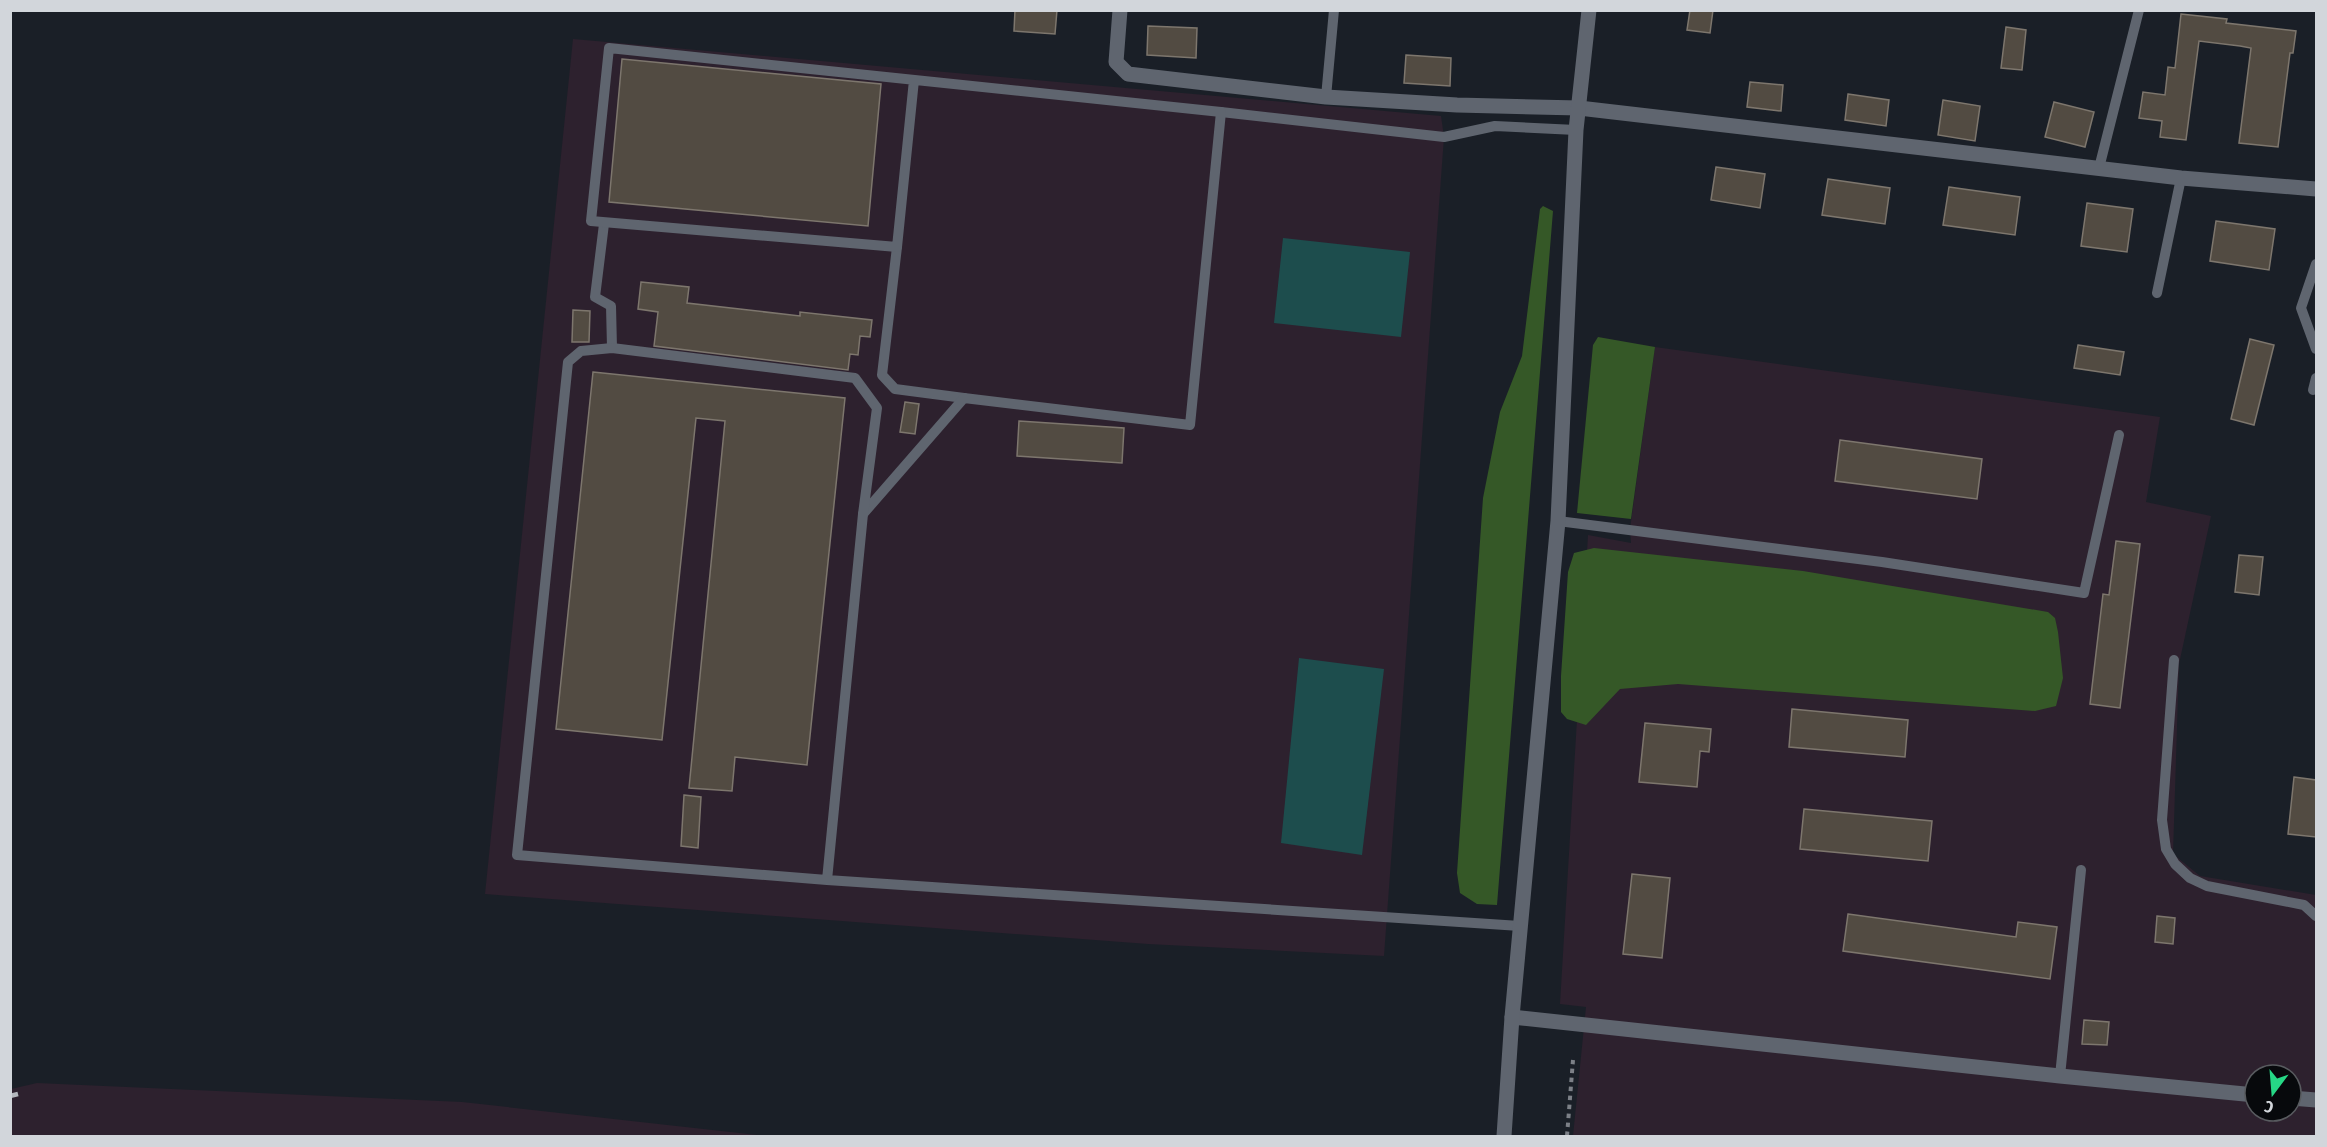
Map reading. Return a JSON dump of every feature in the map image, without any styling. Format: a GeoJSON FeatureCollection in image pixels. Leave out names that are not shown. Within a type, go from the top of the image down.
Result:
{"type":"FeatureCollection","features":[{"type":"Feature","properties":{"kind":"street"},"geometry":{"type":"LineString","coordinates":[[1120,10],[1116,62],[1128,74],[1326,98],[1457,105],[1579,108],[2181,178],[2316,189]]}},
{"type":"Feature","properties":{"kind":"street"},"geometry":{"type":"LineString","coordinates":[[1504,1137],[1512,1017],[1558,521],[1576,130],[1589,10]]}},
{"type":"Feature","properties":{"kind":"street"},"geometry":{"type":"LineString","coordinates":[[1512,1017],[2243,1094]]}},
{"type":"Feature","properties":{"kind":"lane"},"geometry":{"type":"LineString","coordinates":[[1326,98],[1334,10]]}},
{"type":"Feature","properties":{"kind":"lane"},"geometry":{"type":"LineString","coordinates":[[2099,168],[2139,10]]}},
{"type":"Feature","properties":{"kind":"lane"},"geometry":{"type":"LineString","coordinates":[[897,247],[604,224],[591,221],[609,48],[1221,111],[1444,137],[1495,126],[1576,130]]}},
{"type":"Feature","properties":{"kind":"lane"},"geometry":{"type":"LineString","coordinates":[[914,80],[882,375],[895,389],[1190,425],[1221,111]]}},
{"type":"Feature","properties":{"kind":"lane"},"geometry":{"type":"LineString","coordinates":[[2157,293],[2181,178]]}},
{"type":"Feature","properties":{"kind":"lane"},"geometry":{"type":"LineString","coordinates":[[604,224],[595,297],[611,306],[612,348]]}},
{"type":"Feature","properties":{"kind":"lane"},"geometry":{"type":"LineString","coordinates":[[2316,264],[2301,308],[2316,349]]}},
{"type":"Feature","properties":{"kind":"lane"},"geometry":{"type":"LineString","coordinates":[[827,880],[863,514],[877,408],[855,378],[612,348],[581,351],[568,362],[517,855],[827,880],[1520,926]]}},
{"type":"Feature","properties":{"kind":"lane"},"geometry":{"type":"LineString","coordinates":[[2313,390],[2316,378]]}},
{"type":"Feature","properties":{"kind":"lane"},"geometry":{"type":"LineString","coordinates":[[863,514],[964,398]]}},
{"type":"Feature","properties":{"kind":"lane"},"geometry":{"type":"LineString","coordinates":[[1558,521],[1882,562],[2084,593],[2119,435]]}},
{"type":"Feature","properties":{"kind":"lane"},"geometry":{"type":"LineString","coordinates":[[2174,660],[2162,820],[2166,849],[2175,864],[2190,878],[2207,886],[2304,905],[2316,916]]}},
{"type":"Feature","properties":{"kind":"lane"},"geometry":{"type":"LineString","coordinates":[[2060,1076],[2081,870]]}},
{"type":"Feature","properties":{"kind":"path"},"geometry":{"type":"LineString","coordinates":[[1567,1137],[1573,1060]]}},
{"type":"Feature","properties":{"kind":"shaded area"},"geometry":{"type":"Polygon","coordinates":[[[573,39],[1441,116],[1444,137],[1384,956],[1148,944],[485,894],[573,39]]]}},
{"type":"Feature","properties":{"kind":"shaded area"},"geometry":{"type":"Polygon","coordinates":[[[1283,238],[1410,252],[1401,337],[1274,323],[1283,238]]]}},
{"type":"Feature","properties":{"kind":"shaded area"},"geometry":{"type":"Polygon","coordinates":[[[1655,347],[2160,417],[2146,502],[2211,516],[2179,664],[2173,854],[2200,876],[2316,895],[2316,1136],[1573,1136],[1586,1007],[1560,1004],[1588,535],[1631,543],[1630,529],[1655,347]]]}},
{"type":"Feature","properties":{"kind":"shaded area"},"geometry":{"type":"Polygon","coordinates":[[[1299,658],[1384,669],[1362,855],[1281,843],[1299,658]]]}},
{"type":"Feature","properties":{"kind":"shaded area"},"geometry":{"type":"Polygon","coordinates":[[[37,1083],[462,1102],[766,1136],[11,1136],[11,1089],[37,1083]]]}},
{"type":"Feature","properties":{"kind":"green space"},"geometry":{"type":"Polygon","coordinates":[[[1543,206],[1553,211],[1497,905],[1477,904],[1460,893],[1457,873],[1483,498],[1500,412],[1522,356],[1540,209],[1543,206]]]}},
{"type":"Feature","properties":{"kind":"green space"},"geometry":{"type":"Polygon","coordinates":[[[1598,337],[1655,347],[1631,519],[1577,513],[1593,345],[1598,337]]]}},
{"type":"Feature","properties":{"kind":"green space"},"geometry":{"type":"Polygon","coordinates":[[[1594,548],[1803,571],[2048,612],[2055,618],[2063,678],[2056,706],[2035,711],[1678,684],[1620,689],[1586,725],[1567,719],[1561,712],[1561,676],[1568,572],[1574,553],[1594,548]]]}},
{"type":"Feature","properties":{"kind":"building"},"geometry":{"type":"Polygon","coordinates":[[[1015,10],[1057,10],[1055,34],[1014,31],[1015,10]]]}},
{"type":"Feature","properties":{"kind":"building"},"geometry":{"type":"Polygon","coordinates":[[[1690,10],[1713,10],[1710,33],[1687,30],[1690,10]]]}},
{"type":"Feature","properties":{"kind":"building"},"geometry":{"type":"Polygon","coordinates":[[[2181,14],[2227,19],[2226,23],[2296,31],[2293,53],[2290,53],[2278,147],[2239,143],[2251,48],[2199,41],[2186,140],[2160,137],[2162,121],[2139,118],[2143,92],[2165,95],[2168,67],[2175,68],[2181,14]]]}},
{"type":"Feature","properties":{"kind":"building"},"geometry":{"type":"Polygon","coordinates":[[[1148,26],[1197,28],[1196,58],[1147,55],[1148,26]]]}},
{"type":"Feature","properties":{"kind":"building"},"geometry":{"type":"Polygon","coordinates":[[[2006,27],[2026,30],[2022,70],[2001,68],[2006,27]]]}},
{"type":"Feature","properties":{"kind":"building"},"geometry":{"type":"Polygon","coordinates":[[[1406,55],[1451,58],[1450,86],[1404,83],[1406,55]]]}},
{"type":"Feature","properties":{"kind":"building"},"geometry":{"type":"Polygon","coordinates":[[[622,59],[881,84],[868,226],[609,202],[622,59]]]}},
{"type":"Feature","properties":{"kind":"building"},"geometry":{"type":"Polygon","coordinates":[[[1750,82],[1783,85],[1781,111],[1747,107],[1750,82]]]}},
{"type":"Feature","properties":{"kind":"building"},"geometry":{"type":"Polygon","coordinates":[[[1848,94],[1889,100],[1886,126],[1845,120],[1848,94]]]}},
{"type":"Feature","properties":{"kind":"building"},"geometry":{"type":"Polygon","coordinates":[[[1943,100],[1980,106],[1975,141],[1938,135],[1943,100]]]}},
{"type":"Feature","properties":{"kind":"building"},"geometry":{"type":"Polygon","coordinates":[[[2054,102],[2094,112],[2085,147],[2045,137],[2054,102]]]}},
{"type":"Feature","properties":{"kind":"building"},"geometry":{"type":"Polygon","coordinates":[[[1716,167],[1765,174],[1760,208],[1711,200],[1716,167]]]}},
{"type":"Feature","properties":{"kind":"building"},"geometry":{"type":"Polygon","coordinates":[[[1828,179],[1890,188],[1885,224],[1822,215],[1828,179]]]}},
{"type":"Feature","properties":{"kind":"building"},"geometry":{"type":"Polygon","coordinates":[[[1949,187],[2020,197],[2015,235],[1943,225],[1949,187]]]}},
{"type":"Feature","properties":{"kind":"building"},"geometry":{"type":"Polygon","coordinates":[[[2087,203],[2133,209],[2127,252],[2081,246],[2087,203]]]}},
{"type":"Feature","properties":{"kind":"building"},"geometry":{"type":"Polygon","coordinates":[[[2216,221],[2275,229],[2269,270],[2210,261],[2216,221]]]}},
{"type":"Feature","properties":{"kind":"building"},"geometry":{"type":"Polygon","coordinates":[[[641,282],[689,287],[687,303],[800,316],[800,312],[872,320],[870,337],[860,336],[858,355],[850,354],[848,370],[654,346],[658,312],[638,309],[641,282]]]}},
{"type":"Feature","properties":{"kind":"building"},"geometry":{"type":"Polygon","coordinates":[[[573,310],[590,311],[589,342],[572,342],[573,310]]]}},
{"type":"Feature","properties":{"kind":"building"},"geometry":{"type":"Polygon","coordinates":[[[2250,339],[2274,345],[2254,425],[2231,419],[2250,339]]]}},
{"type":"Feature","properties":{"kind":"building"},"geometry":{"type":"Polygon","coordinates":[[[2078,345],[2124,352],[2120,375],[2074,368],[2078,345]]]}},
{"type":"Feature","properties":{"kind":"building"},"geometry":{"type":"Polygon","coordinates":[[[593,372],[845,398],[807,765],[735,757],[732,791],[689,788],[725,421],[696,418],[662,740],[556,729],[593,372]]]}},
{"type":"Feature","properties":{"kind":"building"},"geometry":{"type":"Polygon","coordinates":[[[905,402],[919,404],[915,434],[900,432],[905,402]]]}},
{"type":"Feature","properties":{"kind":"building"},"geometry":{"type":"Polygon","coordinates":[[[1019,421],[1124,428],[1122,463],[1017,456],[1019,421]]]}},
{"type":"Feature","properties":{"kind":"building"},"geometry":{"type":"Polygon","coordinates":[[[1840,440],[1982,459],[1977,499],[1835,481],[1840,440]]]}},
{"type":"Feature","properties":{"kind":"building"},"geometry":{"type":"Polygon","coordinates":[[[2116,541],[2140,544],[2120,708],[2090,704],[2103,594],[2109,595],[2116,541]]]}},
{"type":"Feature","properties":{"kind":"building"},"geometry":{"type":"Polygon","coordinates":[[[2239,555],[2263,557],[2259,595],[2235,592],[2239,555]]]}},
{"type":"Feature","properties":{"kind":"building"},"geometry":{"type":"Polygon","coordinates":[[[1792,709],[1908,720],[1905,757],[1789,747],[1792,709]]]}},
{"type":"Feature","properties":{"kind":"building"},"geometry":{"type":"Polygon","coordinates":[[[1645,723],[1711,729],[1709,752],[1700,751],[1697,787],[1639,782],[1645,723]]]}},
{"type":"Feature","properties":{"kind":"building"},"geometry":{"type":"Polygon","coordinates":[[[2294,777],[2316,780],[2316,837],[2288,834],[2294,777]]]}},
{"type":"Feature","properties":{"kind":"building"},"geometry":{"type":"Polygon","coordinates":[[[684,795],[701,797],[698,848],[681,846],[684,795]]]}},
{"type":"Feature","properties":{"kind":"building"},"geometry":{"type":"Polygon","coordinates":[[[1804,809],[1932,821],[1928,861],[1800,849],[1804,809]]]}},
{"type":"Feature","properties":{"kind":"building"},"geometry":{"type":"Polygon","coordinates":[[[1632,874],[1670,878],[1662,958],[1623,954],[1632,874]]]}},
{"type":"Feature","properties":{"kind":"building"},"geometry":{"type":"Polygon","coordinates":[[[1848,914],[2016,937],[2018,922],[2057,927],[2050,979],[1843,951],[1848,914]]]}},
{"type":"Feature","properties":{"kind":"building"},"geometry":{"type":"Polygon","coordinates":[[[2157,916],[2175,918],[2173,944],[2155,942],[2157,916]]]}},
{"type":"Feature","properties":{"kind":"building"},"geometry":{"type":"Polygon","coordinates":[[[2084,1020],[2109,1022],[2107,1045],[2082,1044],[2084,1020]]]}},
{"type":"Feature","properties":{"kind":"railway"},"geometry":{"type":"LineString","coordinates":[[10,1096],[18,1094]]}}]}
